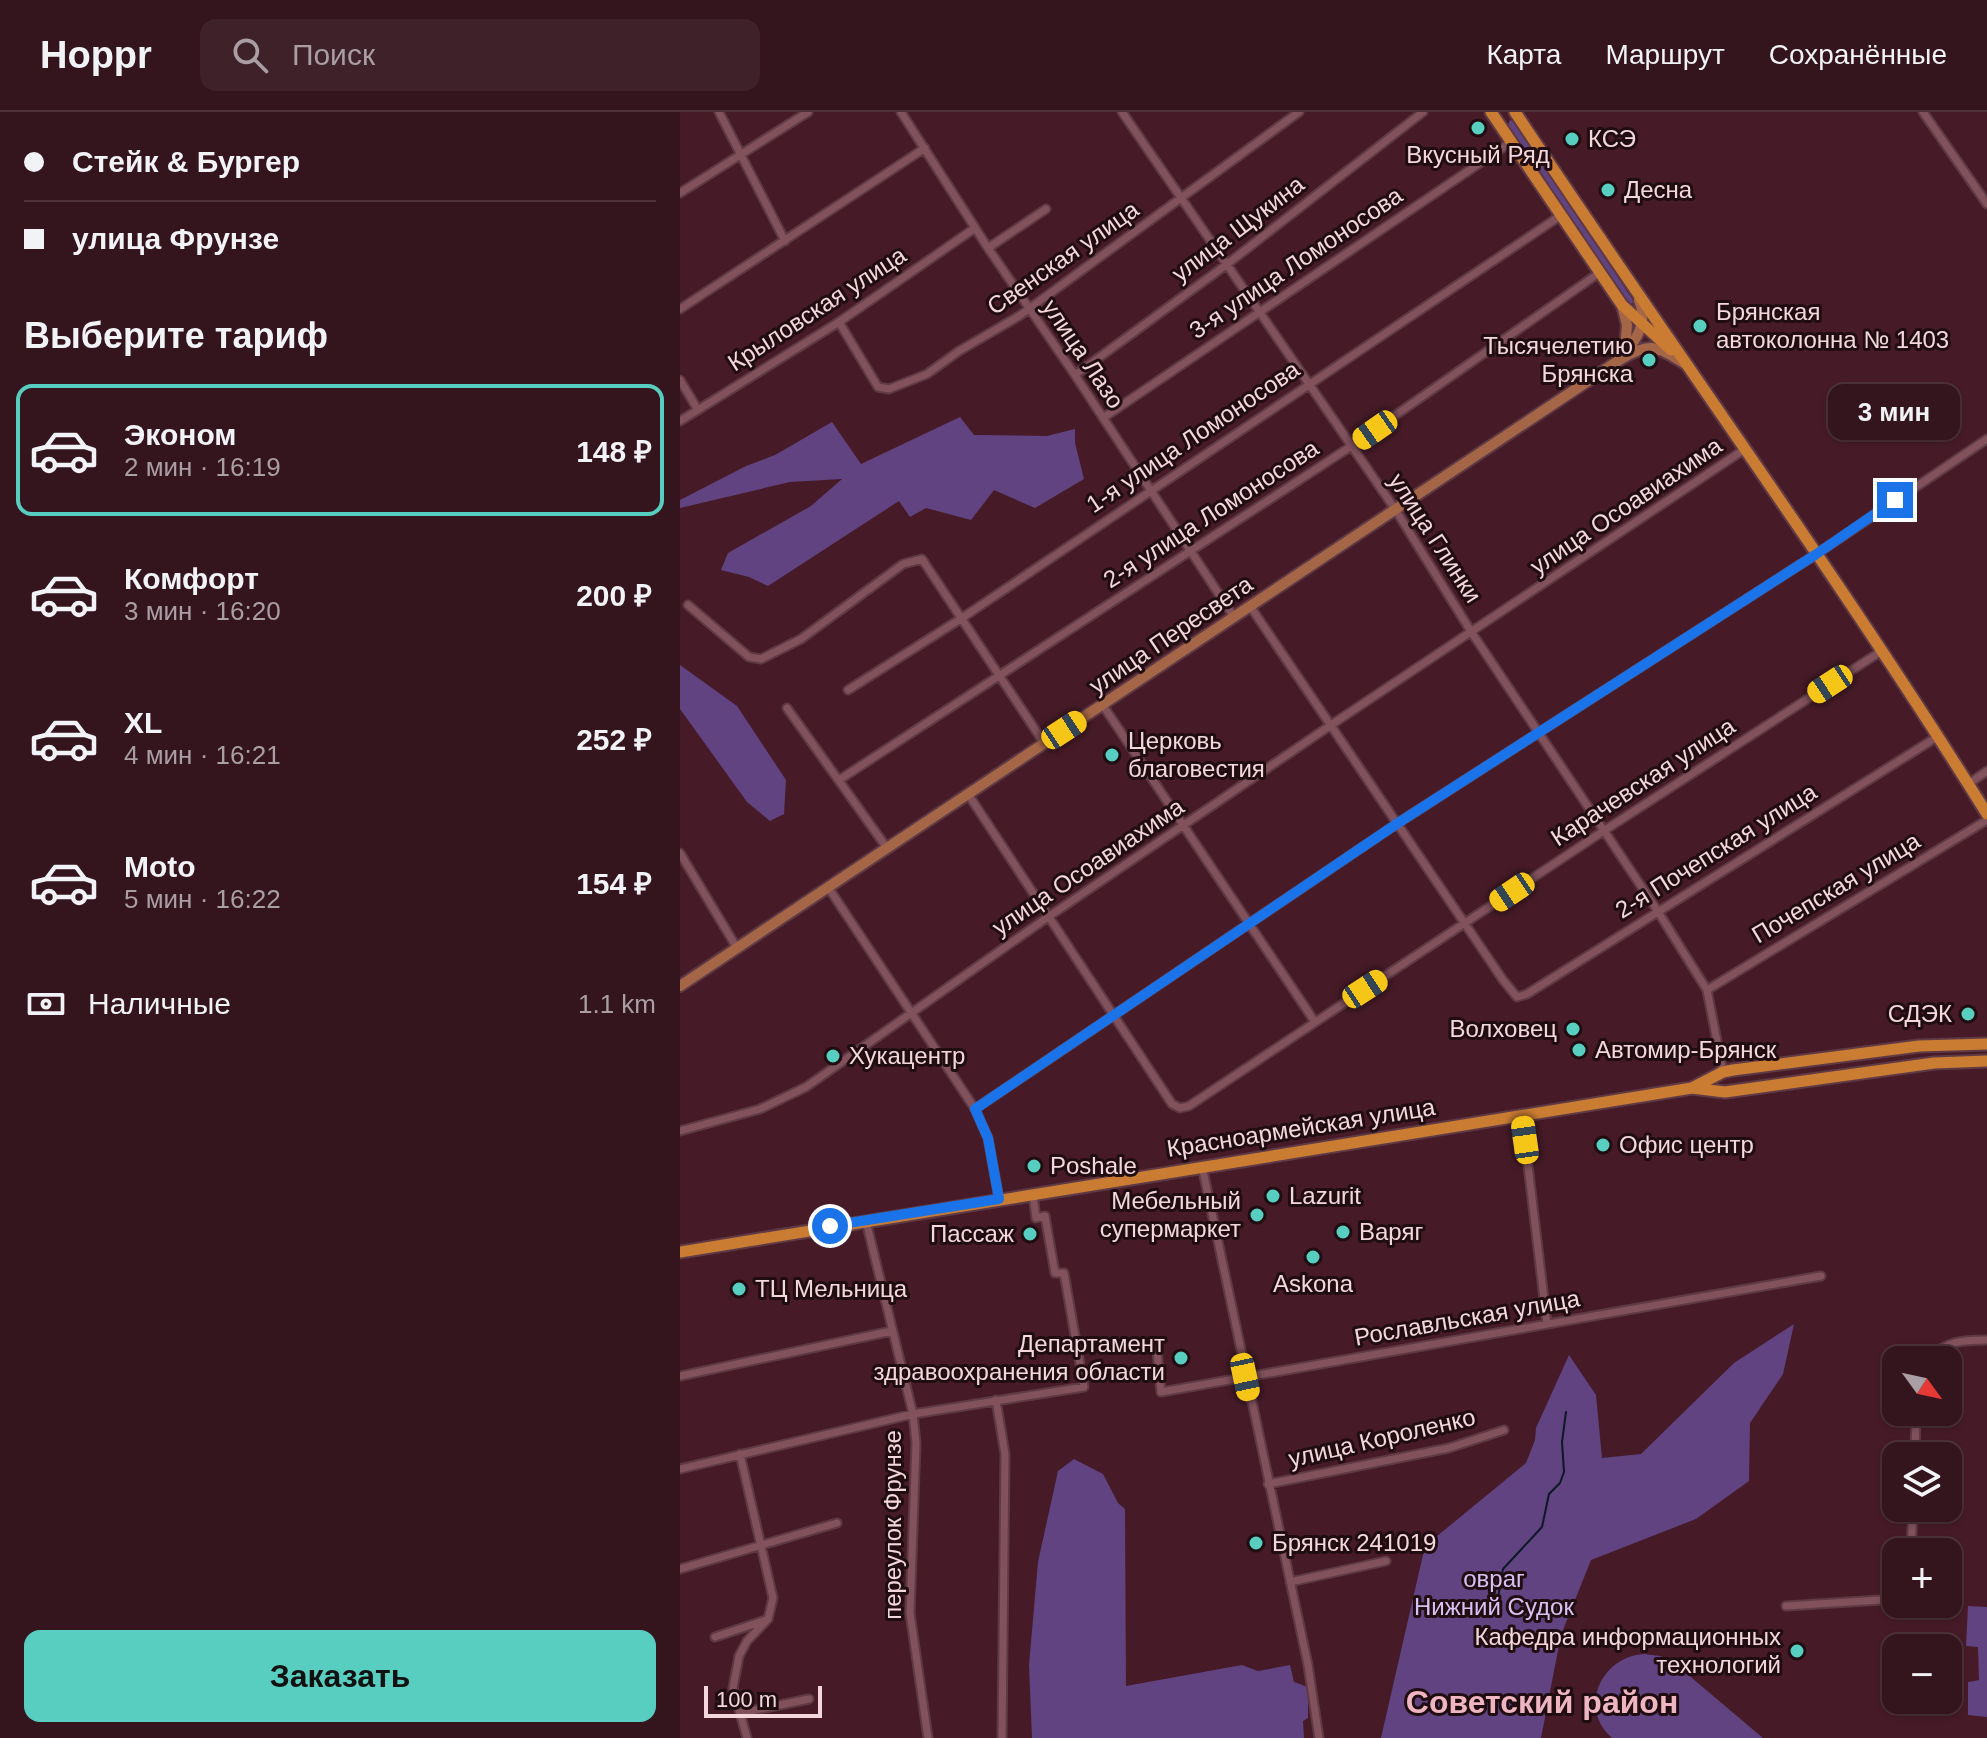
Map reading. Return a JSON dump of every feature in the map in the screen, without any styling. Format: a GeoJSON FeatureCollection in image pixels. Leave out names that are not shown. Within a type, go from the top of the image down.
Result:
{"type":"FeatureCollection","features":[{"type":"Feature","properties":{"kind":"main road"},"geometry":{"type":"LineString","coordinates":[[1491,112],[1622,305],[1689,366]]}},
{"type":"Feature","properties":{"kind":"main road"},"geometry":{"type":"LineString","coordinates":[[1515,112],[1745,449],[1987,817]]}},
{"type":"Feature","properties":{"kind":"main road"},"geometry":{"type":"LineString","coordinates":[[1621,359],[1642,324],[1644,316],[1638,295]]}},
{"type":"Feature","properties":{"kind":"main road"},"geometry":{"type":"LineString","coordinates":[[1621,359],[1628,334],[1622,305]]}},
{"type":"Feature","properties":{"kind":"main road","name":"улица Пересвета"},"geometry":{"type":"LineString","coordinates":[[680,986],[1621,359],[1639,348],[1654,347],[1689,366]]}},
{"type":"Feature","properties":{"kind":"main road"},"geometry":{"type":"LineString","coordinates":[[1692,1088],[1723,1072],[1919,1046],[1987,1044]]}},
{"type":"Feature","properties":{"kind":"main road"},"geometry":{"type":"LineString","coordinates":[[1692,1088],[1725,1092],[1934,1063],[1987,1061]]}},
{"type":"Feature","properties":{"kind":"main road","name":"Красноармейская улица"},"geometry":{"type":"LineString","coordinates":[[680,1252],[1692,1088]]}},
{"type":"Feature","properties":{"kind":"street"},"geometry":{"type":"LineString","coordinates":[[719,112],[785,241]]}},
{"type":"Feature","properties":{"kind":"street"},"geometry":{"type":"LineString","coordinates":[[680,193],[808,112]]}},
{"type":"Feature","properties":{"kind":"street","name":"улица Лазо"},"geometry":{"type":"LineString","coordinates":[[901,112],[1234,617]]}},
{"type":"Feature","properties":{"kind":"street","name":"улица Глинки"},"geometry":{"type":"LineString","coordinates":[[1122,112],[1395,509],[1472,633],[1605,830],[1707,990]]}},
{"type":"Feature","properties":{"kind":"street","name":"Свенская улица"},"geometry":{"type":"LineString","coordinates":[[839,322],[878,387],[889,389],[927,374],[1029,308],[1299,112]]}},
{"type":"Feature","properties":{"kind":"street","name":"улица Щукина"},"geometry":{"type":"LineString","coordinates":[[1075,375],[1226,265],[1423,112]]}},
{"type":"Feature","properties":{"kind":"street"},"geometry":{"type":"LineString","coordinates":[[1923,112],[1987,204]]}},
{"type":"Feature","properties":{"kind":"street","name":"3-я улица Ломоносова"},"geometry":{"type":"LineString","coordinates":[[1103,418],[1511,142]]}},
{"type":"Feature","properties":{"kind":"street"},"geometry":{"type":"LineString","coordinates":[[680,309],[925,148]]}},
{"type":"Feature","properties":{"kind":"street"},"geometry":{"type":"LineString","coordinates":[[988,248],[1046,209]]}},
{"type":"Feature","properties":{"kind":"street","name":"1-я улица Ломоносова"},"geometry":{"type":"LineString","coordinates":[[848,690],[962,618],[1560,216]]}},
{"type":"Feature","properties":{"kind":"street","name":"Крыловская улица"},"geometry":{"type":"LineString","coordinates":[[680,421],[839,322],[975,228]]}},
{"type":"Feature","properties":{"kind":"street","name":"2-я улица Ломоносова"},"geometry":{"type":"LineString","coordinates":[[839,780],[1350,447],[1599,273]]}},
{"type":"Feature","properties":{"kind":"street"},"geometry":{"type":"LineString","coordinates":[[680,380],[698,410]]}},
{"type":"Feature","properties":{"kind":"street"},"geometry":{"type":"LineString","coordinates":[[975,1109],[1398,823],[1815,555],[1987,439]]}},
{"type":"Feature","properties":{"kind":"street","name":"улица Осоавиахима"},"geometry":{"type":"LineString","coordinates":[[680,1131],[760,1109],[806,1087],[1048,917],[1745,449]]}},
{"type":"Feature","properties":{"kind":"street"},"geometry":{"type":"LineString","coordinates":[[688,605],[749,657],[761,659],[801,639],[903,564],[922,559],[1044,743]]}},
{"type":"Feature","properties":{"kind":"street"},"geometry":{"type":"LineString","coordinates":[[1250,606],[1465,923]]}},
{"type":"Feature","properties":{"kind":"street","name":"Карачевская улица"},"geometry":{"type":"LineString","coordinates":[[1112,1017],[1172,1104],[1180,1108],[1189,1106],[1880,652]]}},
{"type":"Feature","properties":{"kind":"street"},"geometry":{"type":"LineString","coordinates":[[1102,704],[1315,1022]]}},
{"type":"Feature","properties":{"kind":"street"},"geometry":{"type":"LineString","coordinates":[[787,708],[887,848]]}},
{"type":"Feature","properties":{"kind":"street","name":"2-я Почепская улица"},"geometry":{"type":"LineString","coordinates":[[1465,923],[1517,997],[1527,994],[1937,737]]}},
{"type":"Feature","properties":{"kind":"street"},"geometry":{"type":"LineString","coordinates":[[1968,784],[1987,771]]}},
{"type":"Feature","properties":{"kind":"street"},"geometry":{"type":"LineString","coordinates":[[968,794],[1112,1017]]}},
{"type":"Feature","properties":{"kind":"street","name":"Почепская улица"},"geometry":{"type":"LineString","coordinates":[[1707,990],[1987,817]]}},
{"type":"Feature","properties":{"kind":"street"},"geometry":{"type":"LineString","coordinates":[[680,853],[737,948]]}},
{"type":"Feature","properties":{"kind":"street"},"geometry":{"type":"LineString","coordinates":[[828,887],[975,1109],[988,1138],[999,1199]]}},
{"type":"Feature","properties":{"kind":"street"},"geometry":{"type":"LineString","coordinates":[[1707,990],[1723,1072]]}},
{"type":"Feature","properties":{"kind":"street"},"geometry":{"type":"LineString","coordinates":[[1522,1115],[1547,1324]]}},
{"type":"Feature","properties":{"kind":"street"},"geometry":{"type":"LineString","coordinates":[[1202,1166],[1308,1665],[1319,1738]]}},
{"type":"Feature","properties":{"kind":"street"},"geometry":{"type":"LineString","coordinates":[[680,1469],[913,1414],[1084,1387],[1064,1273],[1055,1273],[1045,1216],[1036,1218],[1033,1194]]}},
{"type":"Feature","properties":{"kind":"street","name":"переулок Фрунзе"},"geometry":{"type":"LineString","coordinates":[[866,1221],[913,1414],[916,1443],[910,1613],[928,1738]]}},
{"type":"Feature","properties":{"kind":"street","name":"Рославльская улица"},"geometry":{"type":"LineString","coordinates":[[1157,1351],[1161,1392],[1821,1276]]}},
{"type":"Feature","properties":{"kind":"street"},"geometry":{"type":"LineString","coordinates":[[680,1376],[892,1331]]}},
{"type":"Feature","properties":{"kind":"street"},"geometry":{"type":"LineString","coordinates":[[1944,1346],[1957,1340],[1987,1340]]}},
{"type":"Feature","properties":{"kind":"street"},"geometry":{"type":"LineString","coordinates":[[996,1400],[1005,1454],[1002,1738]]}},
{"type":"Feature","properties":{"kind":"street","name":"улица Короленко"},"geometry":{"type":"LineString","coordinates":[[1268,1484],[1449,1448],[1504,1430]]}},
{"type":"Feature","properties":{"kind":"street"},"geometry":{"type":"LineString","coordinates":[[740,1454],[773,1598],[768,1619],[747,1641],[739,1656],[733,1688],[747,1738]]}},
{"type":"Feature","properties":{"kind":"street"},"geometry":{"type":"LineString","coordinates":[[680,1569],[837,1523]]}},
{"type":"Feature","properties":{"kind":"street"},"geometry":{"type":"LineString","coordinates":[[1290,1582],[1386,1561]]}},
{"type":"Feature","properties":{"kind":"street"},"geometry":{"type":"LineString","coordinates":[[1786,1606],[1882,1600]]}},
{"type":"Feature","properties":{"kind":"street"},"geometry":{"type":"LineString","coordinates":[[715,1637],[768,1619]]}},
{"type":"Feature","properties":{"kind":"street"},"geometry":{"type":"LineString","coordinates":[[741,1713],[809,1699]]}},
{"type":"Feature","properties":{"kind":"green space"},"geometry":{"type":"Polygon","coordinates":[[[1510,120],[1635,303],[1628,304],[1508,125],[1510,120]]]}},
{"type":"Feature","properties":{"kind":"green space"},"geometry":{"type":"Polygon","coordinates":[[[960,417],[974,435],[1047,436],[1075,429],[1075,443],[1084,479],[1035,508],[994,490],[971,520],[926,508],[910,517],[899,501],[768,586],[721,570],[728,553],[811,506],[842,479],[790,482],[680,508],[680,500],[746,466],[775,455],[832,422],[861,464],[960,417]]]}},
{"type":"Feature","properties":{"kind":"green space"},"geometry":{"type":"Polygon","coordinates":[[[680,665],[737,706],[786,780],[784,814],[770,821],[747,802],[680,709],[680,665]]]}},
{"type":"Feature","properties":{"kind":"green space","name":"овраг Нижний Судок"},"geometry":{"type":"Polygon","coordinates":[[[1794,1324],[1783,1374],[1750,1423],[1749,1481],[1696,1519],[1591,1560],[1561,1635],[1541,1738],[1381,1738],[1425,1546],[1526,1463],[1536,1428],[1569,1355],[1596,1395],[1602,1458],[1641,1454],[1734,1363],[1794,1324]]]}},
{"type":"Feature","properties":{"kind":"green space"},"geometry":{"type":"Polygon","coordinates":[[[1074,1459],[1103,1474],[1118,1503],[1125,1509],[1126,1686],[1242,1665],[1258,1671],[1290,1665],[1294,1682],[1308,1687],[1308,1718],[1303,1721],[1304,1738],[1032,1738],[1029,1665],[1038,1562],[1058,1471],[1074,1459]]]}},
{"type":"Feature","properties":{"kind":"green space"},"geometry":{"type":"Polygon","coordinates":[[[1968,1606],[1987,1607],[1987,1717],[1968,1715],[1968,1682],[1979,1680],[1978,1647],[1966,1646],[1968,1606]]]}},
{"type":"Feature","properties":{"kind":"green space"},"geometry":{"type":"Polygon","coordinates":[[[1644,1654],[1673,1662],[1763,1738],[1612,1738],[1596,1712],[1599,1686],[1616,1664],[1644,1654]]]}},
{"type":"Feature","properties":{"kind":"waterway"},"geometry":{"type":"LineString","coordinates":[[1496,1609],[1503,1569],[1542,1527],[1549,1494],[1560,1483],[1564,1472],[1562,1442],[1566,1412]]}},
{"type":"Feature","properties":{"kind":"place","name":"Вкусный Ряд"},"geometry":{"type":"Point","coordinates":[1478,128]}},
{"type":"Feature","properties":{"kind":"place","name":"КСЭ"},"geometry":{"type":"Point","coordinates":[1572,139]}},
{"type":"Feature","properties":{"kind":"place","name":"Десна"},"geometry":{"type":"Point","coordinates":[1608,190]}},
{"type":"Feature","properties":{"kind":"place","name":"Брянская автоколонна № 1403"},"geometry":{"type":"Point","coordinates":[1700,326]}},
{"type":"Feature","properties":{"kind":"place","name":"Тысячелетию Брянска"},"geometry":{"type":"Point","coordinates":[1649,360]}},
{"type":"Feature","properties":{"kind":"place","name":"Церковь благовестия"},"geometry":{"type":"Point","coordinates":[1112,755]}},
{"type":"Feature","properties":{"kind":"place","name":"СДЭК"},"geometry":{"type":"Point","coordinates":[1968,1014]}},
{"type":"Feature","properties":{"kind":"place","name":"Волховец"},"geometry":{"type":"Point","coordinates":[1573,1029]}},
{"type":"Feature","properties":{"kind":"place","name":"Автомир-Брянск"},"geometry":{"type":"Point","coordinates":[1579,1050]}},
{"type":"Feature","properties":{"kind":"place","name":"Хукацентр"},"geometry":{"type":"Point","coordinates":[833,1056]}},
{"type":"Feature","properties":{"kind":"place","name":"Офис центр"},"geometry":{"type":"Point","coordinates":[1603,1145]}},
{"type":"Feature","properties":{"kind":"place","name":"Poshale"},"geometry":{"type":"Point","coordinates":[1034,1166]}},
{"type":"Feature","properties":{"kind":"place","name":"Lazurit"},"geometry":{"type":"Point","coordinates":[1273,1196]}},
{"type":"Feature","properties":{"kind":"place","name":"Мебельный супермаркет"},"geometry":{"type":"Point","coordinates":[1257,1215]}},
{"type":"Feature","properties":{"kind":"place","name":"Варяг"},"geometry":{"type":"Point","coordinates":[1343,1232]}},
{"type":"Feature","properties":{"kind":"place","name":"Пассаж"},"geometry":{"type":"Point","coordinates":[1030,1234]}},
{"type":"Feature","properties":{"kind":"place","name":"Askona"},"geometry":{"type":"Point","coordinates":[1313,1257]}},
{"type":"Feature","properties":{"kind":"place","name":"ТЦ Мельница"},"geometry":{"type":"Point","coordinates":[739,1289]}},
{"type":"Feature","properties":{"kind":"place","name":"Департамент здравоохранения области"},"geometry":{"type":"Point","coordinates":[1181,1358]}},
{"type":"Feature","properties":{"kind":"place","name":"Брянск 241019"},"geometry":{"type":"Point","coordinates":[1256,1543]}},
{"type":"Feature","properties":{"kind":"place","name":"Кафедра информационных технологий"},"geometry":{"type":"Point","coordinates":[1797,1651]}},
{"type":"Feature","properties":{"kind":"district","name":"Советский район"},"geometry":{"type":"Point","coordinates":[1542,1702]}},
{"type":"Feature","properties":{"kind":"route"},"geometry":{"type":"LineString","coordinates":[[830,1226],[999,1199],[988,1138],[975,1109],[1398,823],[1540,734],[1895,500]]}}]}
